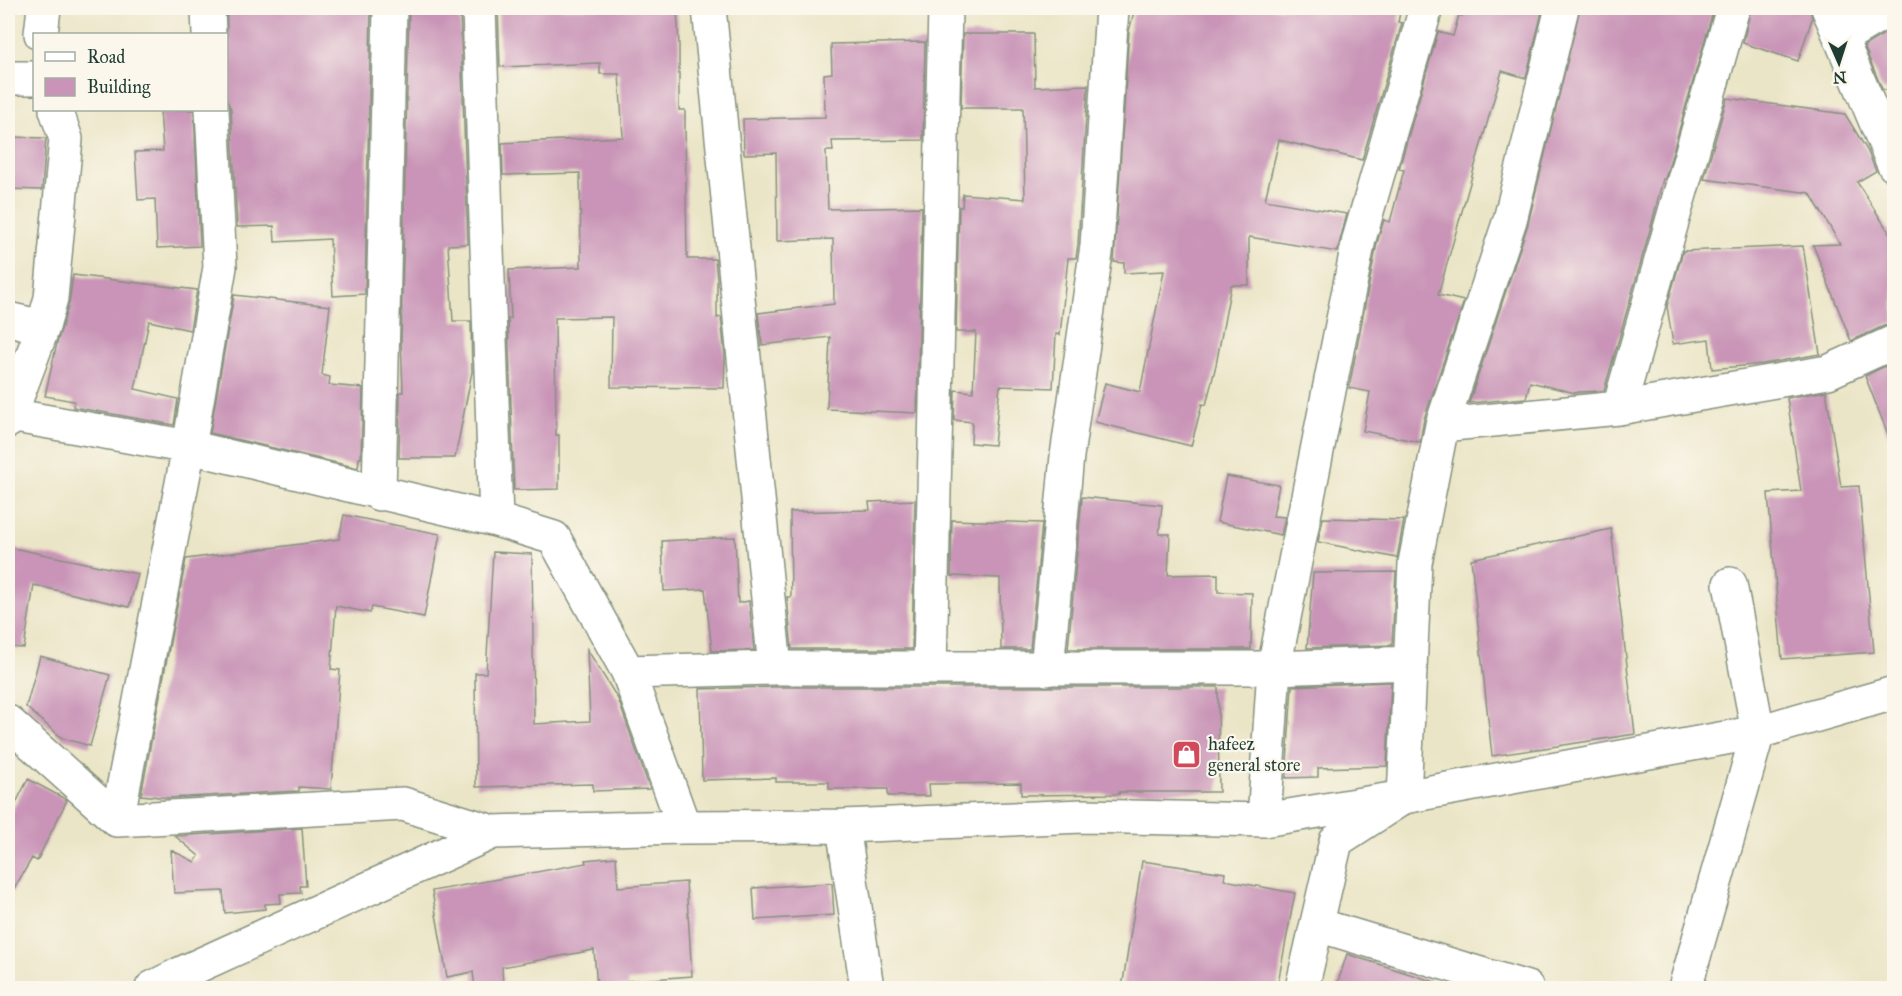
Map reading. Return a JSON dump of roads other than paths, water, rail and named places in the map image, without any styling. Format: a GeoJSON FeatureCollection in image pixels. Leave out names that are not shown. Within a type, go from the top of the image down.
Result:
{"type":"FeatureCollection","features":[{"type":"Feature","properties":{"kind":"street"},"geometry":{"type":"LineString","coordinates":[[41,33],[44,8]]}},
{"type":"Feature","properties":{"kind":"street"},"geometry":{"type":"LineString","coordinates":[[208,8],[209,33]]}},
{"type":"Feature","properties":{"kind":"street"},"geometry":{"type":"LineString","coordinates":[[379,494],[390,8]]}},
{"type":"Feature","properties":{"kind":"street"},"geometry":{"type":"LineString","coordinates":[[479,8],[496,520]]}},
{"type":"Feature","properties":{"kind":"street"},"geometry":{"type":"LineString","coordinates":[[709,8],[775,668]]}},
{"type":"Feature","properties":{"kind":"street"},"geometry":{"type":"LineString","coordinates":[[930,668],[945,8]]}},
{"type":"Feature","properties":{"kind":"street"},"geometry":{"type":"LineString","coordinates":[[1047,669],[1067,456],[1097,246],[1112,8]]}},
{"type":"Feature","properties":{"kind":"street"},"geometry":{"type":"LineString","coordinates":[[1264,820],[1274,668],[1359,239],[1426,8]]}},
{"type":"Feature","properties":{"kind":"street"},"geometry":{"type":"LineString","coordinates":[[1404,797],[1414,563],[1442,425],[1510,220],[1562,8]]}},
{"type":"Feature","properties":{"kind":"street"},"geometry":{"type":"LineString","coordinates":[[1619,408],[1733,8]]}},
{"type":"Feature","properties":{"kind":"street"},"geometry":{"type":"LineString","coordinates":[[1828,8],[1894,165]]}},
{"type":"Feature","properties":{"kind":"street"},"geometry":{"type":"LineString","coordinates":[[1841,38],[1891,8]]}},
{"type":"Feature","properties":{"kind":"street"},"geometry":{"type":"LineString","coordinates":[[8,78],[33,78]]}},
{"type":"Feature","properties":{"kind":"street"},"geometry":{"type":"LineString","coordinates":[[56,111],[66,139],[51,298],[43,327],[9,418],[189,447],[496,520],[554,538],[628,672],[684,827]]}},
{"type":"Feature","properties":{"kind":"street"},"geometry":{"type":"LineString","coordinates":[[117,820],[189,447],[220,267],[213,111]]}},
{"type":"Feature","properties":{"kind":"street"},"geometry":{"type":"LineString","coordinates":[[8,319],[43,327]]}},
{"type":"Feature","properties":{"kind":"street"},"geometry":{"type":"LineString","coordinates":[[1442,425],[1619,408],[1828,372],[1894,342]]}},
{"type":"Feature","properties":{"kind":"street"},"geometry":{"type":"LineString","coordinates":[[1685,988],[1758,732],[1730,584]]}},
{"type":"Feature","properties":{"kind":"street"},"geometry":{"type":"LineString","coordinates":[[628,672],[775,668],[1274,668],[1410,663]]}},
{"type":"Feature","properties":{"kind":"street"},"geometry":{"type":"LineString","coordinates":[[8,722],[117,820],[403,804],[493,832],[843,826],[1083,816],[1264,820],[1404,797],[1758,732],[1894,693]]}},
{"type":"Feature","properties":{"kind":"street"},"geometry":{"type":"LineString","coordinates":[[1302,988],[1336,841],[1404,797]]}},
{"type":"Feature","properties":{"kind":"street"},"geometry":{"type":"LineString","coordinates":[[843,826],[867,988]]}},
{"type":"Feature","properties":{"kind":"street"},"geometry":{"type":"LineString","coordinates":[[172,984],[493,832]]}},
{"type":"Feature","properties":{"kind":"street"},"geometry":{"type":"LineString","coordinates":[[1317,925],[1527,988]]}},
{"type":"Feature","properties":{"kind":"place","name":"hafeez general store"},"geometry":{"type":"Point","coordinates":[1187,754]}}]}
